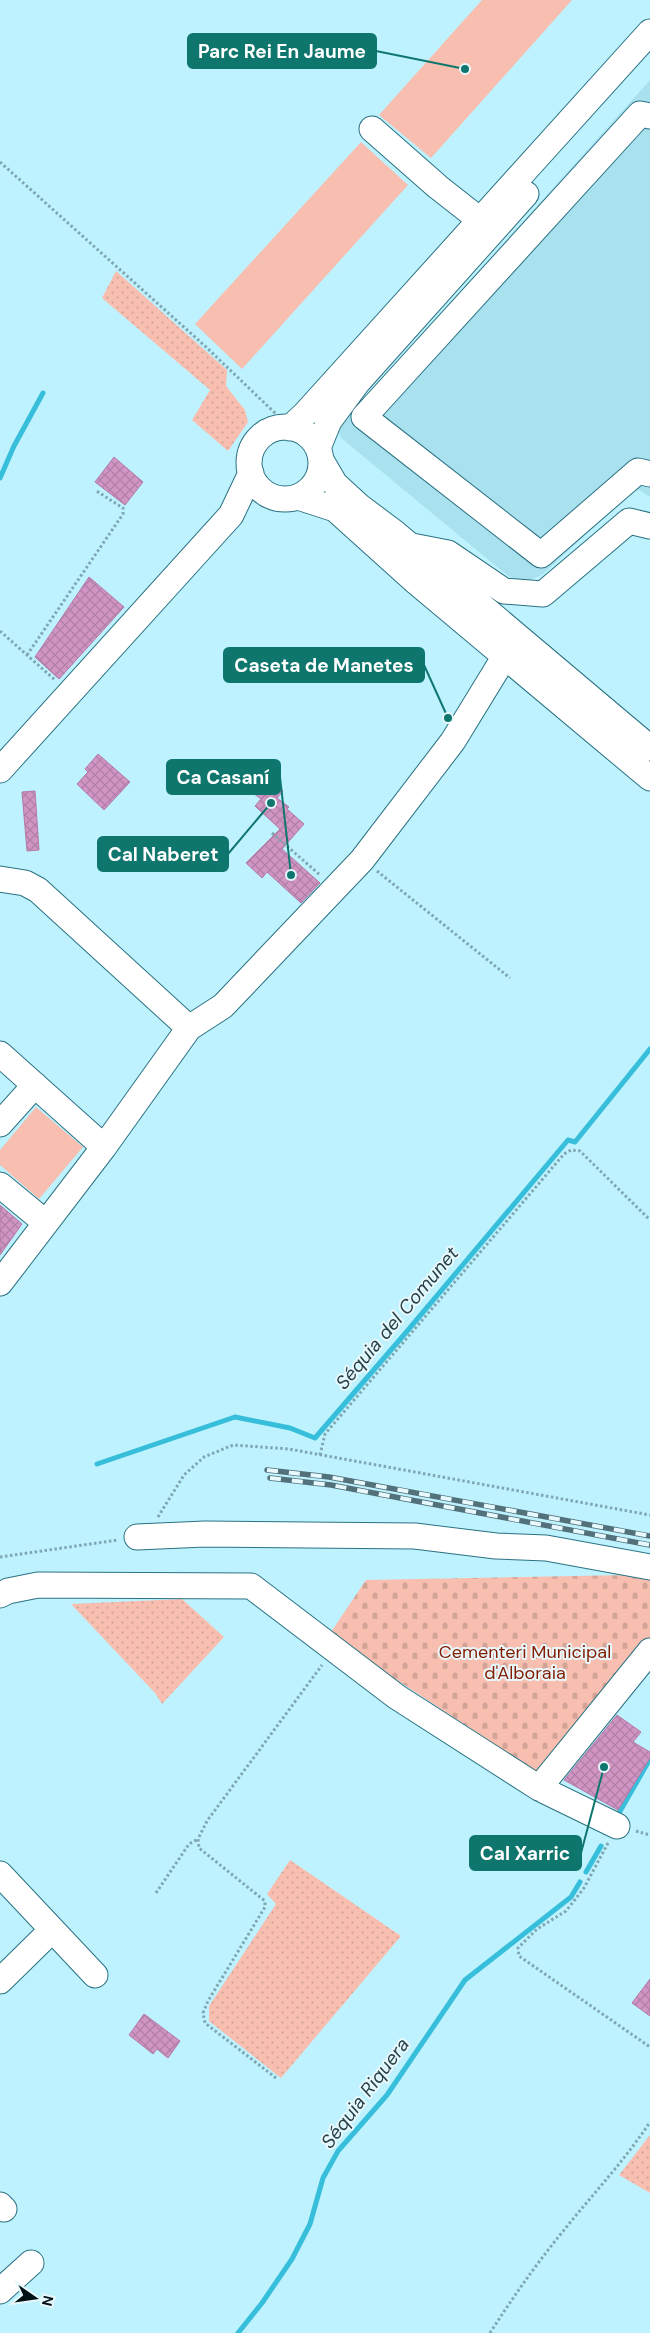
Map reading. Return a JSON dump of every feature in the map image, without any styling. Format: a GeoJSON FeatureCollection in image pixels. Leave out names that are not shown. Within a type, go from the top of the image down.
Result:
{"type":"FeatureCollection","features":[{"type":"Feature","properties":{"kind":"street"},"geometry":{"type":"LineString","coordinates":[[650,32],[305,414],[285,428],[266,433],[256,444],[250,458],[251,473],[258,487],[271,496],[285,500],[298,497],[311,488],[316,482],[321,468],[319,454],[329,421],[356,384],[650,56]]}},
{"type":"Feature","properties":{"kind":"street"},"geometry":{"type":"LineString","coordinates":[[610,76],[618,77],[628,70],[650,44]]}},
{"type":"Feature","properties":{"kind":"street"},"geometry":{"type":"LineString","coordinates":[[650,116],[640,114],[364,417],[541,555],[638,471],[650,474]]}},
{"type":"Feature","properties":{"kind":"street"},"geometry":{"type":"LineString","coordinates":[[372,129],[438,187],[480,220]]}},
{"type":"Feature","properties":{"kind":"street"},"geometry":{"type":"LineString","coordinates":[[356,384],[377,346],[464,253],[472,241],[480,220],[503,208],[562,140],[582,132]]}},
{"type":"Feature","properties":{"kind":"street"},"geometry":{"type":"LineString","coordinates":[[285,428],[309,437],[335,484],[359,506],[650,748]]}},
{"type":"Feature","properties":{"kind":"street"},"geometry":{"type":"LineString","coordinates":[[0,770],[71,694],[231,515],[251,473]]}},
{"type":"Feature","properties":{"kind":"street"},"geometry":{"type":"LineString","coordinates":[[231,515],[271,496]]}},
{"type":"Feature","properties":{"kind":"street"},"geometry":{"type":"LineString","coordinates":[[298,497],[335,509],[650,778]]}},
{"type":"Feature","properties":{"kind":"street"},"geometry":{"type":"LineString","coordinates":[[409,546],[448,553],[504,591],[543,594],[629,521],[650,526]]}},
{"type":"Feature","properties":{"kind":"street"},"geometry":{"type":"LineString","coordinates":[[0,1283],[104,1148],[189,1028],[200,1019],[223,1006],[362,860],[453,741],[505,656]]}},
{"type":"Feature","properties":{"kind":"street"},"geometry":{"type":"LineString","coordinates":[[0,879],[25,883],[38,890],[189,1028]]}},
{"type":"Feature","properties":{"kind":"street"},"geometry":{"type":"LineString","coordinates":[[0,1054],[104,1148]]}},
{"type":"Feature","properties":{"kind":"street"},"geometry":{"type":"LineString","coordinates":[[0,1124],[35,1085]]}},
{"type":"Feature","properties":{"kind":"street"},"geometry":{"type":"LineString","coordinates":[[0,1185],[46,1223]]}},
{"type":"Feature","properties":{"kind":"street"},"geometry":{"type":"LineString","coordinates":[[137,1537],[205,1534],[415,1536],[496,1546],[546,1548],[650,1567]]}},
{"type":"Feature","properties":{"kind":"street"},"geometry":{"type":"LineString","coordinates":[[0,1595],[8,1591],[38,1585],[251,1586],[397,1697],[539,1788],[617,1826]]}},
{"type":"Feature","properties":{"kind":"street"},"geometry":{"type":"LineString","coordinates":[[539,1788],[650,1651]]}},
{"type":"Feature","properties":{"kind":"street"},"geometry":{"type":"LineString","coordinates":[[0,1874],[95,1975]]}},
{"type":"Feature","properties":{"kind":"street"},"geometry":{"type":"LineString","coordinates":[[0,1980],[52,1930]]}},
{"type":"Feature","properties":{"kind":"street"},"geometry":{"type":"LineString","coordinates":[[0,2291],[31,2263]]}},
{"type":"Feature","properties":{"kind":"path"},"geometry":{"type":"LineString","coordinates":[[0,162],[242,380],[276,412],[285,428]]}},
{"type":"Feature","properties":{"kind":"path"},"geometry":{"type":"LineString","coordinates":[[27,655],[124,514],[123,508],[95,490]]}},
{"type":"Feature","properties":{"kind":"path"},"geometry":{"type":"LineString","coordinates":[[0,631],[71,694]]}},
{"type":"Feature","properties":{"kind":"path"},"geometry":{"type":"LineString","coordinates":[[272,833],[320,875],[338,886]]}},
{"type":"Feature","properties":{"kind":"path"},"geometry":{"type":"LineString","coordinates":[[362,860],[510,978]]}},
{"type":"Feature","properties":{"kind":"path"},"geometry":{"type":"LineString","coordinates":[[320,1455],[325,1434],[564,1154],[571,1150],[580,1151],[649,1219]]}},
{"type":"Feature","properties":{"kind":"path"},"geometry":{"type":"LineString","coordinates":[[0,1557],[137,1537],[157,1519],[184,1475],[204,1457],[233,1445],[289,1449],[650,1515]]}},
{"type":"Feature","properties":{"kind":"path"},"geometry":{"type":"LineString","coordinates":[[276,2078],[205,2023],[203,2013],[208,2000],[265,1907],[265,1901],[198,1848],[198,1839],[207,1820],[334,1649]]}},
{"type":"Feature","properties":{"kind":"path"},"geometry":{"type":"LineString","coordinates":[[617,1826],[584,1888],[566,1911],[537,1929],[518,1948],[519,1956],[650,2046]]}},
{"type":"Feature","properties":{"kind":"path"},"geometry":{"type":"LineString","coordinates":[[156,1892],[190,1844],[198,1839]]}},
{"type":"Feature","properties":{"kind":"path"},"geometry":{"type":"LineString","coordinates":[[490,2333],[522,2285],[562,2232],[631,2150],[650,2122]]}},
{"type":"Feature","properties":{"kind":"shaded area"},"geometry":{"type":"Polygon","coordinates":[[[650,80],[650,495],[648,496],[640,490],[633,491],[542,575],[530,580],[519,580],[508,576],[340,437],[339,429],[342,423],[650,80]]]}},
{"type":"Feature","properties":{"kind":"green space"},"geometry":{"type":"Polygon","coordinates":[[[482,0],[572,0],[431,158],[379,115],[482,0]]]}},
{"type":"Feature","properties":{"kind":"green space"},"geometry":{"type":"Polygon","coordinates":[[[361,142],[408,185],[242,369],[195,324],[361,142]]]}},
{"type":"Feature","properties":{"kind":"green space"},"geometry":{"type":"Polygon","coordinates":[[[116,271],[227,370],[226,386],[245,410],[248,422],[228,451],[192,420],[210,390],[102,298],[116,271]]]}},
{"type":"Feature","properties":{"kind":"green space"},"geometry":{"type":"Polygon","coordinates":[[[36,1107],[83,1147],[39,1199],[0,1165],[0,1150],[36,1107]]]}},
{"type":"Feature","properties":{"kind":"green space","name":"Cementeri Municipal d'Alboraia"},"geometry":{"type":"Polygon","coordinates":[[[628,1575],[650,1578],[650,1644],[542,1776],[329,1635],[366,1580],[628,1575]]]}},
{"type":"Feature","properties":{"kind":"green space"},"geometry":{"type":"Polygon","coordinates":[[[182,1599],[224,1637],[162,1704],[155,1693],[71,1604],[182,1599]]]}},
{"type":"Feature","properties":{"kind":"green space"},"geometry":{"type":"Polygon","coordinates":[[[290,1860],[401,1936],[281,2078],[209,2021],[209,2006],[276,1904],[267,1894],[290,1860]]]}},
{"type":"Feature","properties":{"kind":"green space"},"geometry":{"type":"Polygon","coordinates":[[[650,2135],[650,2193],[619,2175],[650,2135]]]}},
{"type":"Feature","properties":{"kind":"building"},"geometry":{"type":"Polygon","coordinates":[[[114,457],[143,482],[125,505],[95,482],[114,457]]]}},
{"type":"Feature","properties":{"kind":"building"},"geometry":{"type":"Polygon","coordinates":[[[89,577],[124,607],[59,679],[35,657],[89,577]]]}},
{"type":"Feature","properties":{"kind":"building"},"geometry":{"type":"Polygon","coordinates":[[[98,754],[130,782],[104,810],[77,784],[88,772],[85,769],[98,754]]]}},
{"type":"Feature","properties":{"kind":"building"},"geometry":{"type":"Polygon","coordinates":[[[266,779],[283,791],[277,798],[289,807],[287,809],[304,824],[282,849],[320,883],[301,903],[267,872],[262,878],[246,863],[280,829],[255,806],[261,799],[253,793],[266,779]]]}},
{"type":"Feature","properties":{"kind":"building"},"geometry":{"type":"Polygon","coordinates":[[[35,791],[39,850],[27,851],[22,792],[35,791]]]}},
{"type":"Feature","properties":{"kind":"building"},"geometry":{"type":"Polygon","coordinates":[[[0,1205],[22,1224],[0,1255],[0,1205]]]}},
{"type":"Feature","properties":{"kind":"building"},"geometry":{"type":"Polygon","coordinates":[[[617,1715],[641,1732],[633,1742],[650,1752],[650,1758],[618,1810],[564,1780],[617,1715]]]}},
{"type":"Feature","properties":{"kind":"building"},"geometry":{"type":"Polygon","coordinates":[[[650,1979],[650,2016],[632,2003],[650,1979]]]}},
{"type":"Feature","properties":{"kind":"building"},"geometry":{"type":"Polygon","coordinates":[[[144,2014],[180,2041],[168,2058],[157,2049],[153,2054],[129,2035],[144,2014]]]}},
{"type":"Feature","properties":{"kind":"waterway"},"geometry":{"type":"LineString","coordinates":[[0,478],[14,446],[43,393]]}},
{"type":"Feature","properties":{"kind":"waterway","name":"Séquia del Comunet"},"geometry":{"type":"LineString","coordinates":[[97,1464],[235,1417],[290,1428],[315,1438],[568,1140],[575,1142],[650,1049]]}},
{"type":"Feature","properties":{"kind":"waterway","name":"Séquia Riquera"},"geometry":{"type":"LineString","coordinates":[[619,1813],[650,1759]]}},
{"type":"Feature","properties":{"kind":"waterway"},"geometry":{"type":"LineString","coordinates":[[586,1872],[601,1846]]}},
{"type":"Feature","properties":{"kind":"waterway","name":"Séquia Riquera"},"geometry":{"type":"LineString","coordinates":[[238,2333],[262,2303],[292,2259],[310,2224],[323,2178],[338,2151],[387,2095],[465,1980],[571,1897],[580,1882]]}},
{"type":"Feature","properties":{"kind":"railway"},"geometry":{"type":"LineString","coordinates":[[267,1470],[329,1477],[650,1536]]}},
{"type":"Feature","properties":{"kind":"railway"},"geometry":{"type":"LineString","coordinates":[[270,1478],[331,1485],[650,1545]]}},
{"type":"Feature","properties":{"kind":"place","name":"Parc Rei En Jaume"},"geometry":{"type":"Point","coordinates":[465,69]}},
{"type":"Feature","properties":{"kind":"place","name":"Caseta de Manetes"},"geometry":{"type":"Point","coordinates":[448,718]}},
{"type":"Feature","properties":{"kind":"place","name":"Cal Naberet"},"geometry":{"type":"Point","coordinates":[271,803]}},
{"type":"Feature","properties":{"kind":"place","name":"Ca Casaní"},"geometry":{"type":"Point","coordinates":[291,875]}},
{"type":"Feature","properties":{"kind":"place","name":"Cal Xarric"},"geometry":{"type":"Point","coordinates":[604,1767]}}]}
